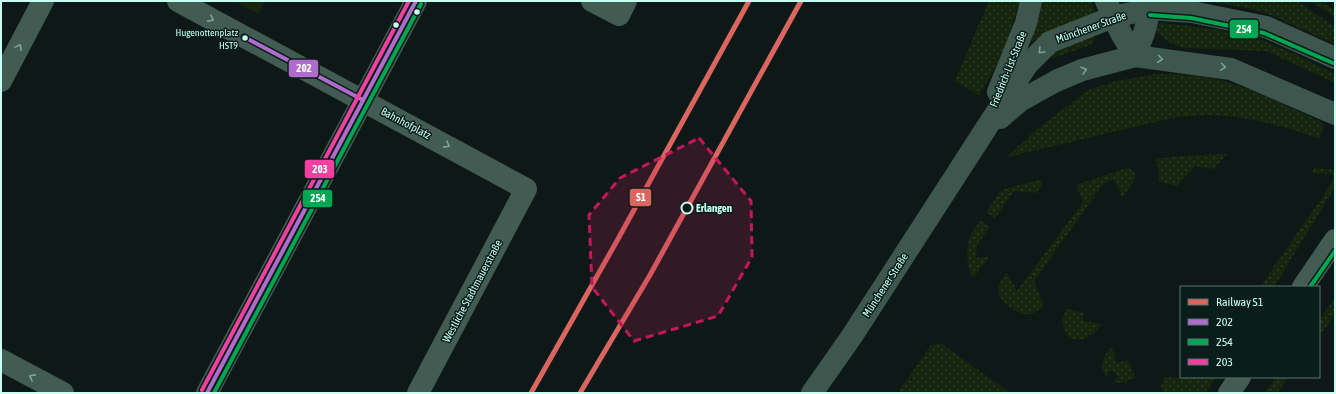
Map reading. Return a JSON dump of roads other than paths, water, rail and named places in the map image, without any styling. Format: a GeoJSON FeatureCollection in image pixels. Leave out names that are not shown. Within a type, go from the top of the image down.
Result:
{"type":"FeatureCollection","features":[{"type":"Feature","properties":{"kind":"main road","name":"Friedrich-List-Straße"},"geometry":{"type":"LineString","coordinates":[[978,139],[1026,23],[1031,1]]}},
{"type":"Feature","properties":{"kind":"main road","name":"Münchener Straße"},"geometry":{"type":"LineString","coordinates":[[812,393],[852,336],[1027,65],[1050,42],[1110,9],[1148,5],[1266,26],[1335,58]]}},
{"type":"Feature","properties":{"kind":"main road"},"geometry":{"type":"LineString","coordinates":[[1135,56],[1144,32],[1148,5]]}},
{"type":"Feature","properties":{"kind":"main road"},"geometry":{"type":"LineString","coordinates":[[1110,9],[1135,56]]}},
{"type":"Feature","properties":{"kind":"main road","name":"Münchener Straße"},"geometry":{"type":"LineString","coordinates":[[978,139],[1020,101],[1056,81],[1082,70],[1135,56],[1231,68],[1335,114]]}},
{"type":"Feature","properties":{"kind":"street"},"geometry":{"type":"LineString","coordinates":[[1,81],[43,1]]}},
{"type":"Feature","properties":{"kind":"street","name":"Bahnhofplatz"},"geometry":{"type":"LineString","coordinates":[[178,1],[526,189]]}},
{"type":"Feature","properties":{"kind":"street"},"geometry":{"type":"LineString","coordinates":[[207,393],[416,1]]}},
{"type":"Feature","properties":{"kind":"street"},"geometry":{"type":"LineString","coordinates":[[592,1],[623,8]]}},
{"type":"Feature","properties":{"kind":"street","name":"Westliche Stadtmauerstraße"},"geometry":{"type":"LineString","coordinates":[[418,393],[526,189]]}},
{"type":"Feature","properties":{"kind":"street"},"geometry":{"type":"LineString","coordinates":[[1304,286],[1335,240]]}},
{"type":"Feature","properties":{"kind":"street"},"geometry":{"type":"LineString","coordinates":[[1,360],[64,393]]}},
{"type":"Feature","properties":{"kind":"street"},"geometry":{"type":"LineString","coordinates":[[1229,393],[1239,378]]}},
{"type":"Feature","properties":{"kind":"rail line","name":"S1"},"geometry":{"type":"LineString","coordinates":[[531,393],[749,1]]}},
{"type":"Feature","properties":{"kind":"rail line","name":"S1"},"geometry":{"type":"LineString","coordinates":[[580,393],[650,275],[801,1]]}},
{"type":"Feature","properties":{"kind":"place","name":"Hugenottenplatz HST9"},"geometry":{"type":"Point","coordinates":[245,38]}},
{"type":"Feature","properties":{"kind":"place","name":"Erlangen"},"geometry":{"type":"Point","coordinates":[687,208]}}]}
